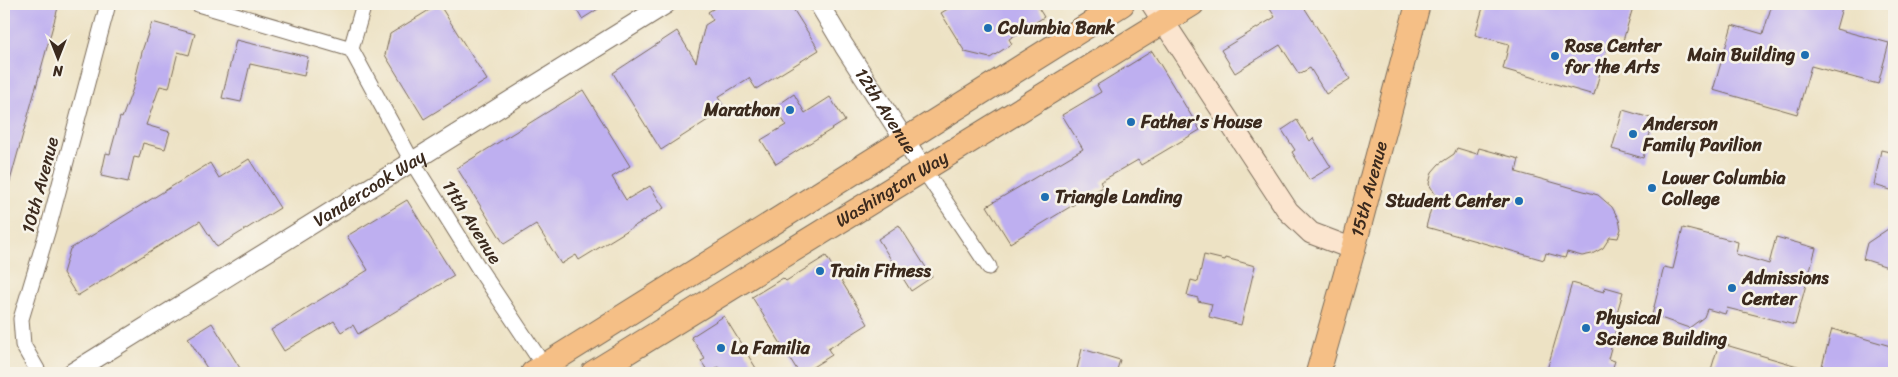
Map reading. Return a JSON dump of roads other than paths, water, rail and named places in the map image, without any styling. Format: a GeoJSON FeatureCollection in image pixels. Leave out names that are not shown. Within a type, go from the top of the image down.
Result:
{"type":"FeatureCollection","features":[{"type":"Feature","properties":{"kind":"main road","name":"Washington Way"},"geometry":{"type":"LineString","coordinates":[[542,371],[1122,4]]}},
{"type":"Feature","properties":{"kind":"main road","name":"Washington Way"},"geometry":{"type":"LineString","coordinates":[[593,373],[924,170],[1158,13],[1192,4]]}},
{"type":"Feature","properties":{"kind":"main road","name":"15th Avenue"},"geometry":{"type":"LineString","coordinates":[[1318,373],[1418,4]]}},
{"type":"Feature","properties":{"kind":"main road"},"geometry":{"type":"LineString","coordinates":[[1158,13],[1288,211],[1312,233],[1353,249]]}},
{"type":"Feature","properties":{"kind":"street","name":"10th Avenue"},"geometry":{"type":"LineString","coordinates":[[39,373],[23,345],[21,319],[48,230],[108,4]]}},
{"type":"Feature","properties":{"kind":"street"},"geometry":{"type":"LineString","coordinates":[[198,4],[351,49],[364,4]]}},
{"type":"Feature","properties":{"kind":"street","name":"Vandercook Way"},"geometry":{"type":"LineString","coordinates":[[72,373],[666,4]]}},
{"type":"Feature","properties":{"kind":"street","name":"12th Avenue"},"geometry":{"type":"LineString","coordinates":[[819,4],[924,170],[989,267]]}},
{"type":"Feature","properties":{"kind":"street","name":"11th Avenue"},"geometry":{"type":"LineString","coordinates":[[351,49],[412,162],[542,371]]}},
{"type":"Feature","properties":{"kind":"place","name":"Columbia Bank"},"geometry":{"type":"Point","coordinates":[988,28]}},
{"type":"Feature","properties":{"kind":"place","name":"Main Building"},"geometry":{"type":"Point","coordinates":[1805,55]}},
{"type":"Feature","properties":{"kind":"place","name":"Rose Center for the Arts"},"geometry":{"type":"Point","coordinates":[1555,56]}},
{"type":"Feature","properties":{"kind":"place","name":"Marathon"},"geometry":{"type":"Point","coordinates":[790,110]}},
{"type":"Feature","properties":{"kind":"place","name":"Father's House"},"geometry":{"type":"Point","coordinates":[1131,122]}},
{"type":"Feature","properties":{"kind":"place","name":"Anderson Family Pavilion"},"geometry":{"type":"Point","coordinates":[1633,134]}},
{"type":"Feature","properties":{"kind":"place","name":"Lower Columbia College"},"geometry":{"type":"Point","coordinates":[1652,188]}},
{"type":"Feature","properties":{"kind":"place","name":"Triangle Landing"},"geometry":{"type":"Point","coordinates":[1045,197]}},
{"type":"Feature","properties":{"kind":"place","name":"Student Center"},"geometry":{"type":"Point","coordinates":[1519,201]}},
{"type":"Feature","properties":{"kind":"place","name":"Train Fitness"},"geometry":{"type":"Point","coordinates":[820,271]}},
{"type":"Feature","properties":{"kind":"place","name":"Admissions Center"},"geometry":{"type":"Point","coordinates":[1732,288]}},
{"type":"Feature","properties":{"kind":"place","name":"Physical Science Building"},"geometry":{"type":"Point","coordinates":[1586,328]}},
{"type":"Feature","properties":{"kind":"place","name":"La Familia"},"geometry":{"type":"Point","coordinates":[721,348]}}]}
